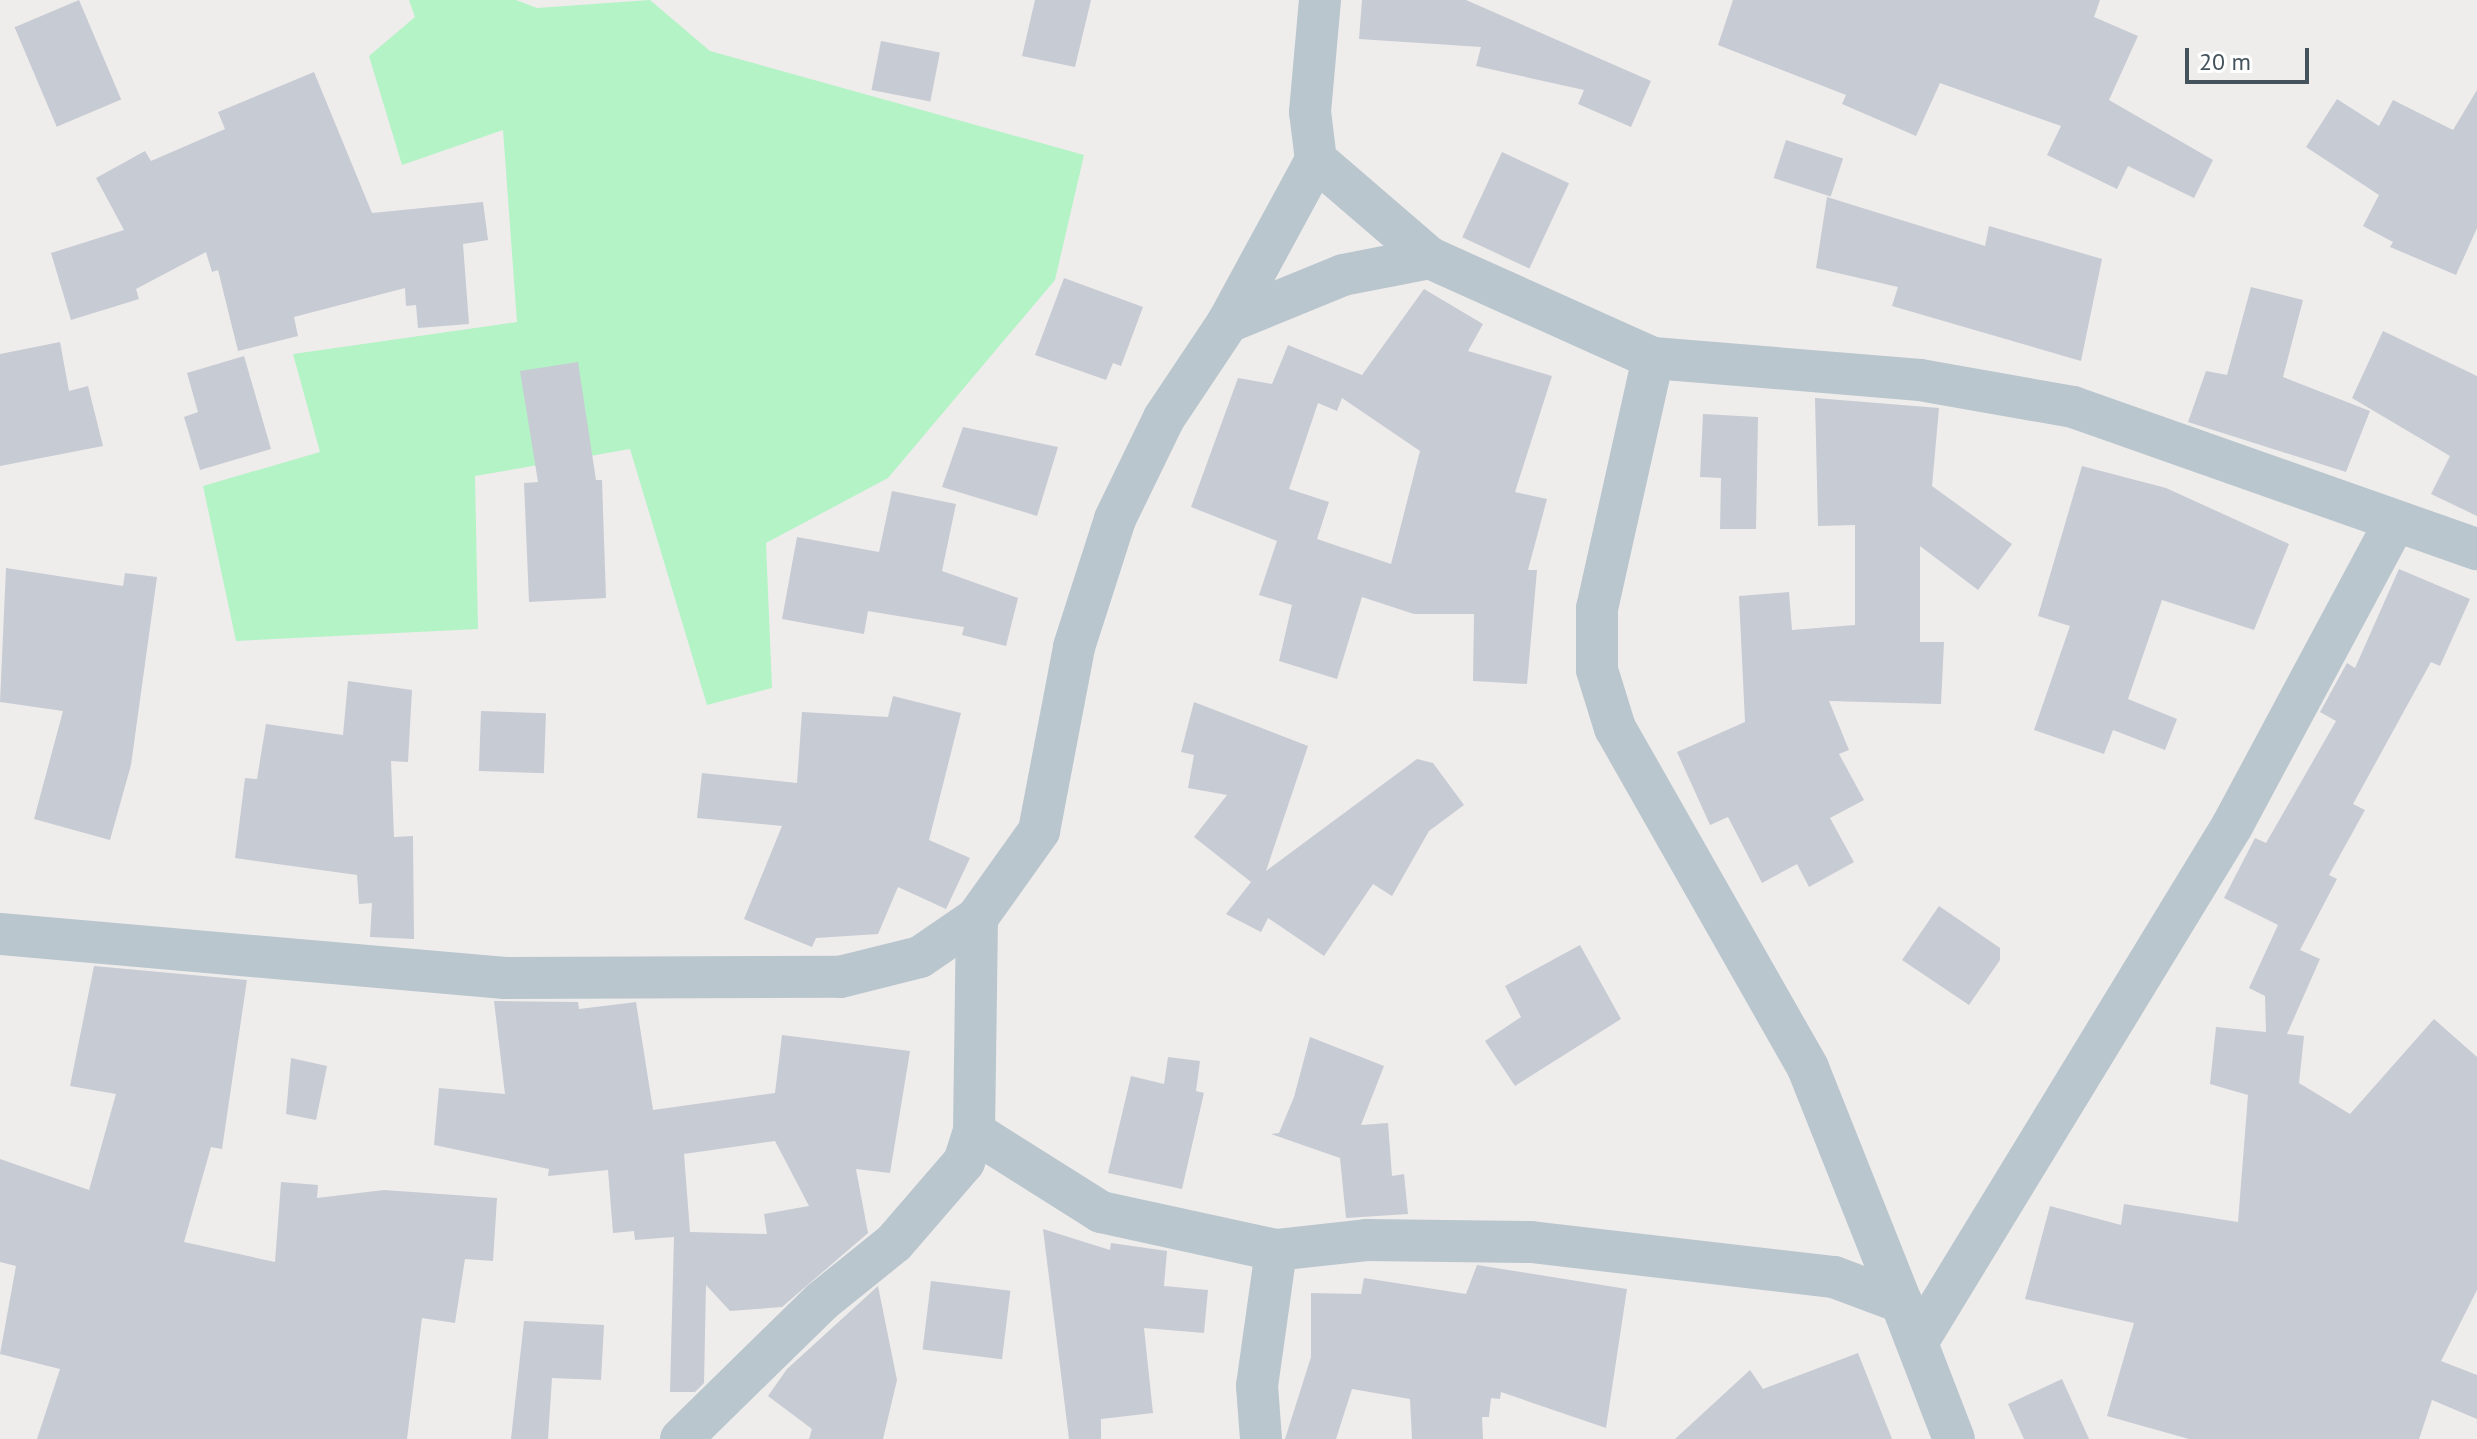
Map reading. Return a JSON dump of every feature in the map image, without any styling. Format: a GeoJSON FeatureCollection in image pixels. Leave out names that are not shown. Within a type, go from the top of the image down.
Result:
{"type":"FeatureCollection","features":[{"type":"Feature","properties":{"kind":"street"},"geometry":{"type":"LineString","coordinates":[[0,934],[505,978],[840,977],[920,957],[977,918],[1039,831],[1074,647],[1115,519],[1164,418],[1228,322],[1316,160],[1310,112],[1320,0]]}},
{"type":"Feature","properties":{"kind":"street"},"geometry":{"type":"LineString","coordinates":[[1316,160],[1430,258],[1653,358],[1920,380],[2073,407],[2477,549]]}},
{"type":"Feature","properties":{"kind":"street"},"geometry":{"type":"LineString","coordinates":[[1228,322],[1343,275],[1430,258]]}},
{"type":"Feature","properties":{"kind":"street"},"geometry":{"type":"LineString","coordinates":[[1653,358],[1597,608],[1597,670],[1615,728],[1808,1068],[1954,1439]]}},
{"type":"Feature","properties":{"kind":"street"},"geometry":{"type":"LineString","coordinates":[[1918,1341],[2232,826],[2395,522]]}},
{"type":"Feature","properties":{"kind":"street"},"geometry":{"type":"LineString","coordinates":[[681,1439],[915,1221],[964,1162],[974,1132],[977,918]]}},
{"type":"Feature","properties":{"kind":"street"},"geometry":{"type":"LineString","coordinates":[[974,1132],[1101,1212],[1276,1250],[1366,1240],[1531,1242],[1834,1277],[1901,1302]]}},
{"type":"Feature","properties":{"kind":"street"},"geometry":{"type":"LineString","coordinates":[[1261,1439],[1257,1386],[1276,1250]]}},
{"type":"Feature","properties":{"kind":"green space"},"geometry":{"type":"Polygon","coordinates":[[[409,0],[516,0],[537,8],[650,0],[710,51],[1084,155],[1055,280],[888,478],[766,543],[772,688],[707,705],[630,449],[475,476],[478,629],[236,641],[203,486],[320,452],[293,354],[517,322],[503,130],[402,165],[369,56],[415,17],[409,0]]]}},
{"type":"Feature","properties":{"kind":"building"},"geometry":{"type":"Polygon","coordinates":[[[79,0],[121,99],[57,127],[15,27],[79,0]]]}},
{"type":"Feature","properties":{"kind":"building"},"geometry":{"type":"Polygon","coordinates":[[[1035,0],[1091,0],[1075,67],[1022,56],[1035,0]]]}},
{"type":"Feature","properties":{"kind":"building"},"geometry":{"type":"Polygon","coordinates":[[[1362,0],[1466,0],[1651,81],[1631,127],[1578,104],[1584,90],[1476,66],[1481,47],[1359,39],[1362,0]]]}},
{"type":"Feature","properties":{"kind":"building"},"geometry":{"type":"Polygon","coordinates":[[[1733,0],[2100,0],[2094,17],[2138,36],[2109,100],[2213,160],[2194,198],[2128,166],[2117,189],[2047,155],[2061,126],[1940,83],[1916,136],[1842,104],[1846,95],[1718,45],[1733,0]]]}},
{"type":"Feature","properties":{"kind":"building"},"geometry":{"type":"Polygon","coordinates":[[[881,41],[940,52],[930,102],[871,90],[881,41]]]}},
{"type":"Feature","properties":{"kind":"building"},"geometry":{"type":"Polygon","coordinates":[[[314,72],[372,213],[483,202],[488,240],[463,244],[469,324],[418,328],[416,305],[406,306],[405,288],[294,317],[298,336],[238,351],[218,270],[212,272],[206,252],[136,289],[139,299],[71,320],[51,253],[124,230],[96,178],[145,151],[151,161],[225,129],[218,112],[314,72]]]}},
{"type":"Feature","properties":{"kind":"building"},"geometry":{"type":"Polygon","coordinates":[[[2477,90],[2477,228],[2456,275],[2390,247],[2393,242],[2363,226],[2379,195],[2306,147],[2337,99],[2379,126],[2393,100],[2453,130],[2477,90]]]}},
{"type":"Feature","properties":{"kind":"building"},"geometry":{"type":"Polygon","coordinates":[[[1786,140],[1843,159],[1831,197],[1774,178],[1786,140]]]}},
{"type":"Feature","properties":{"kind":"building"},"geometry":{"type":"Polygon","coordinates":[[[1502,152],[1569,183],[1529,268],[1462,237],[1502,152]]]}},
{"type":"Feature","properties":{"kind":"building"},"geometry":{"type":"Polygon","coordinates":[[[1827,197],[1985,246],[1989,226],[2102,259],[2081,361],[1892,306],[1898,287],[1816,268],[1827,197]]]}},
{"type":"Feature","properties":{"kind":"building"},"geometry":{"type":"Polygon","coordinates":[[[1064,278],[1143,307],[1121,366],[1113,363],[1106,380],[1035,355],[1064,278]]]}},
{"type":"Feature","properties":{"kind":"building"},"geometry":{"type":"Polygon","coordinates":[[[2251,287],[2303,300],[2283,377],[2370,411],[2346,472],[2188,422],[2206,371],[2227,375],[2251,287]]]}},
{"type":"Feature","properties":{"kind":"building"},"geometry":{"type":"Polygon","coordinates":[[[1424,289],[1483,324],[1468,351],[1552,376],[1515,492],[1547,499],[1528,570],[1537,570],[1527,684],[1473,681],[1474,614],[1414,614],[1362,597],[1337,679],[1279,661],[1292,605],[1259,595],[1277,541],[1191,507],[1238,378],[1272,384],[1288,345],[1362,375],[1424,289]],[[1342,398],[1337,411],[1318,403],[1289,489],[1329,502],[1317,539],[1391,564],[1420,451],[1342,398]]]}},
{"type":"Feature","properties":{"kind":"building"},"geometry":{"type":"Polygon","coordinates":[[[2383,331],[2477,376],[2477,516],[2431,494],[2450,456],[2352,398],[2383,331]]]}},
{"type":"Feature","properties":{"kind":"building"},"geometry":{"type":"Polygon","coordinates":[[[60,342],[69,391],[88,386],[103,446],[0,466],[0,354],[60,342]]]}},
{"type":"Feature","properties":{"kind":"building"},"geometry":{"type":"Polygon","coordinates":[[[244,356],[271,449],[200,470],[184,417],[198,412],[187,373],[244,356]]]}},
{"type":"Feature","properties":{"kind":"building"},"geometry":{"type":"Polygon","coordinates":[[[578,362],[596,480],[602,480],[606,598],[529,602],[524,483],[538,482],[520,371],[578,362]]]}},
{"type":"Feature","properties":{"kind":"building"},"geometry":{"type":"Polygon","coordinates":[[[1815,398],[1939,408],[1932,486],[2012,544],[1978,590],[1920,546],[1920,642],[1944,642],[1941,704],[1829,701],[1849,750],[1839,754],[1864,800],[1830,818],[1854,862],[1809,887],[1797,864],[1762,883],[1728,817],[1710,825],[1677,752],[1745,722],[1739,596],[1789,592],[1792,630],[1855,625],[1855,525],[1818,526],[1815,398]]]}},
{"type":"Feature","properties":{"kind":"building"},"geometry":{"type":"Polygon","coordinates":[[[1703,414],[1758,417],[1756,529],[1720,529],[1721,478],[1700,477],[1703,414]]]}},
{"type":"Feature","properties":{"kind":"building"},"geometry":{"type":"Polygon","coordinates":[[[963,427],[1058,447],[1037,516],[942,487],[963,427]]]}},
{"type":"Feature","properties":{"kind":"building"},"geometry":{"type":"Polygon","coordinates":[[[2082,466],[2166,488],[2289,544],[2254,630],[2162,600],[2128,699],[2177,719],[2165,750],[2113,730],[2104,754],[2034,730],[2070,626],[2038,616],[2082,466]]]}},
{"type":"Feature","properties":{"kind":"building"},"geometry":{"type":"Polygon","coordinates":[[[892,491],[956,504],[942,571],[1018,598],[1006,646],[962,635],[964,627],[868,611],[864,634],[782,619],[797,537],[879,552],[892,491]]]}},
{"type":"Feature","properties":{"kind":"building"},"geometry":{"type":"Polygon","coordinates":[[[6,568],[123,586],[125,573],[157,577],[131,765],[110,840],[34,819],[63,711],[0,702],[6,568]]]}},
{"type":"Feature","properties":{"kind":"building"},"geometry":{"type":"Polygon","coordinates":[[[2399,569],[2470,599],[2440,666],[2431,662],[2353,804],[2365,810],[2329,875],[2337,879],[2300,950],[2320,959],[2287,1034],[2304,1036],[2299,1083],[2350,1114],[2434,1019],[2477,1057],[2477,1290],[2441,1361],[2477,1375],[2477,1419],[2432,1400],[2419,1439],[2189,1439],[2107,1416],[2134,1323],[2025,1299],[2050,1206],[2121,1225],[2124,1204],[2238,1222],[2248,1095],[2210,1084],[2216,1027],[2266,1032],[2265,996],[2249,988],[2278,925],[2224,898],[2255,838],[2266,843],[2336,721],[2320,712],[2347,663],[2355,668],[2399,569]]]}},
{"type":"Feature","properties":{"kind":"building"},"geometry":{"type":"Polygon","coordinates":[[[348,681],[412,690],[408,762],[391,761],[394,837],[413,836],[414,939],[370,937],[372,903],[359,904],[357,875],[235,858],[245,778],[257,779],[266,724],[343,735],[348,681]]]}},
{"type":"Feature","properties":{"kind":"building"},"geometry":{"type":"Polygon","coordinates":[[[893,696],[961,713],[929,840],[970,858],[946,909],[898,887],[878,934],[816,938],[812,947],[744,919],[782,826],[697,818],[702,773],[797,783],[802,712],[888,717],[893,696]]]}},
{"type":"Feature","properties":{"kind":"building"},"geometry":{"type":"Polygon","coordinates":[[[1194,702],[1308,746],[1266,871],[1417,759],[1433,763],[1464,805],[1429,831],[1392,896],[1373,884],[1324,956],[1268,918],[1261,932],[1226,914],[1251,882],[1194,837],[1227,795],[1188,788],[1194,755],[1181,752],[1194,702]]]}},
{"type":"Feature","properties":{"kind":"building"},"geometry":{"type":"Polygon","coordinates":[[[481,711],[546,713],[544,773],[479,771],[481,711]]]}},
{"type":"Feature","properties":{"kind":"building"},"geometry":{"type":"Polygon","coordinates":[[[1939,906],[2000,948],[2000,960],[1969,1005],[1902,960],[1939,906]]]}},
{"type":"Feature","properties":{"kind":"building"},"geometry":{"type":"Polygon","coordinates":[[[1580,945],[1621,1019],[1515,1086],[1485,1041],[1521,1017],[1505,986],[1580,945]]]}},
{"type":"Feature","properties":{"kind":"building"},"geometry":{"type":"Polygon","coordinates":[[[94,966],[247,980],[222,1149],[211,1147],[184,1242],[275,1262],[281,1182],[318,1185],[317,1198],[384,1190],[497,1198],[493,1261],[465,1259],[455,1323],[422,1318],[407,1439],[37,1439],[60,1369],[0,1354],[16,1266],[0,1262],[0,1159],[89,1190],[116,1094],[70,1086],[94,966]]]}},
{"type":"Feature","properties":{"kind":"building"},"geometry":{"type":"Polygon","coordinates":[[[494,1001],[578,1002],[579,1009],[636,1002],[653,1110],[775,1093],[782,1035],[910,1051],[890,1173],[856,1169],[868,1233],[782,1307],[730,1311],[706,1285],[704,1383],[695,1392],[670,1392],[674,1237],[635,1240],[634,1231],[613,1233],[608,1170],[548,1176],[549,1169],[434,1145],[439,1088],[505,1094],[494,1001]],[[775,1141],[684,1154],[690,1232],[767,1234],[764,1214],[809,1206],[775,1141]]]}},
{"type":"Feature","properties":{"kind":"building"},"geometry":{"type":"Polygon","coordinates":[[[1310,1037],[1384,1066],[1361,1125],[1388,1123],[1392,1176],[1404,1174],[1408,1214],[1346,1218],[1340,1158],[1271,1134],[1279,1133],[1294,1097],[1310,1037]]]}},
{"type":"Feature","properties":{"kind":"building"},"geometry":{"type":"Polygon","coordinates":[[[1168,1057],[1200,1061],[1196,1091],[1204,1093],[1182,1189],[1108,1173],[1131,1076],[1164,1084],[1168,1057]]]}},
{"type":"Feature","properties":{"kind":"building"},"geometry":{"type":"Polygon","coordinates":[[[291,1058],[327,1066],[316,1120],[286,1114],[291,1058]]]}},
{"type":"Feature","properties":{"kind":"building"},"geometry":{"type":"Polygon","coordinates":[[[1043,1229],[1110,1250],[1111,1243],[1167,1251],[1164,1286],[1208,1290],[1204,1333],[1144,1328],[1153,1413],[1101,1419],[1101,1439],[1069,1439],[1043,1229]]]}},
{"type":"Feature","properties":{"kind":"building"},"geometry":{"type":"Polygon","coordinates":[[[1477,1265],[1627,1289],[1606,1428],[1501,1392],[1500,1399],[1491,1398],[1489,1417],[1482,1417],[1483,1439],[1412,1439],[1410,1399],[1352,1389],[1336,1439],[1285,1439],[1311,1357],[1311,1293],[1361,1294],[1364,1278],[1466,1294],[1477,1265]]]}},
{"type":"Feature","properties":{"kind":"building"},"geometry":{"type":"Polygon","coordinates":[[[931,1281],[1010,1291],[1002,1359],[923,1349],[931,1281]]]}},
{"type":"Feature","properties":{"kind":"building"},"geometry":{"type":"Polygon","coordinates":[[[878,1286],[897,1380],[883,1439],[809,1439],[812,1429],[768,1396],[787,1369],[878,1286]]]}},
{"type":"Feature","properties":{"kind":"building"},"geometry":{"type":"Polygon","coordinates":[[[524,1321],[604,1325],[601,1380],[552,1378],[548,1439],[511,1439],[524,1321]]]}},
{"type":"Feature","properties":{"kind":"building"},"geometry":{"type":"Polygon","coordinates":[[[1858,1353],[1892,1439],[1675,1439],[1750,1370],[1763,1389],[1858,1353]]]}},
{"type":"Feature","properties":{"kind":"building"},"geometry":{"type":"Polygon","coordinates":[[[2062,1379],[2089,1439],[2024,1439],[2008,1404],[2062,1379]]]}}]}
